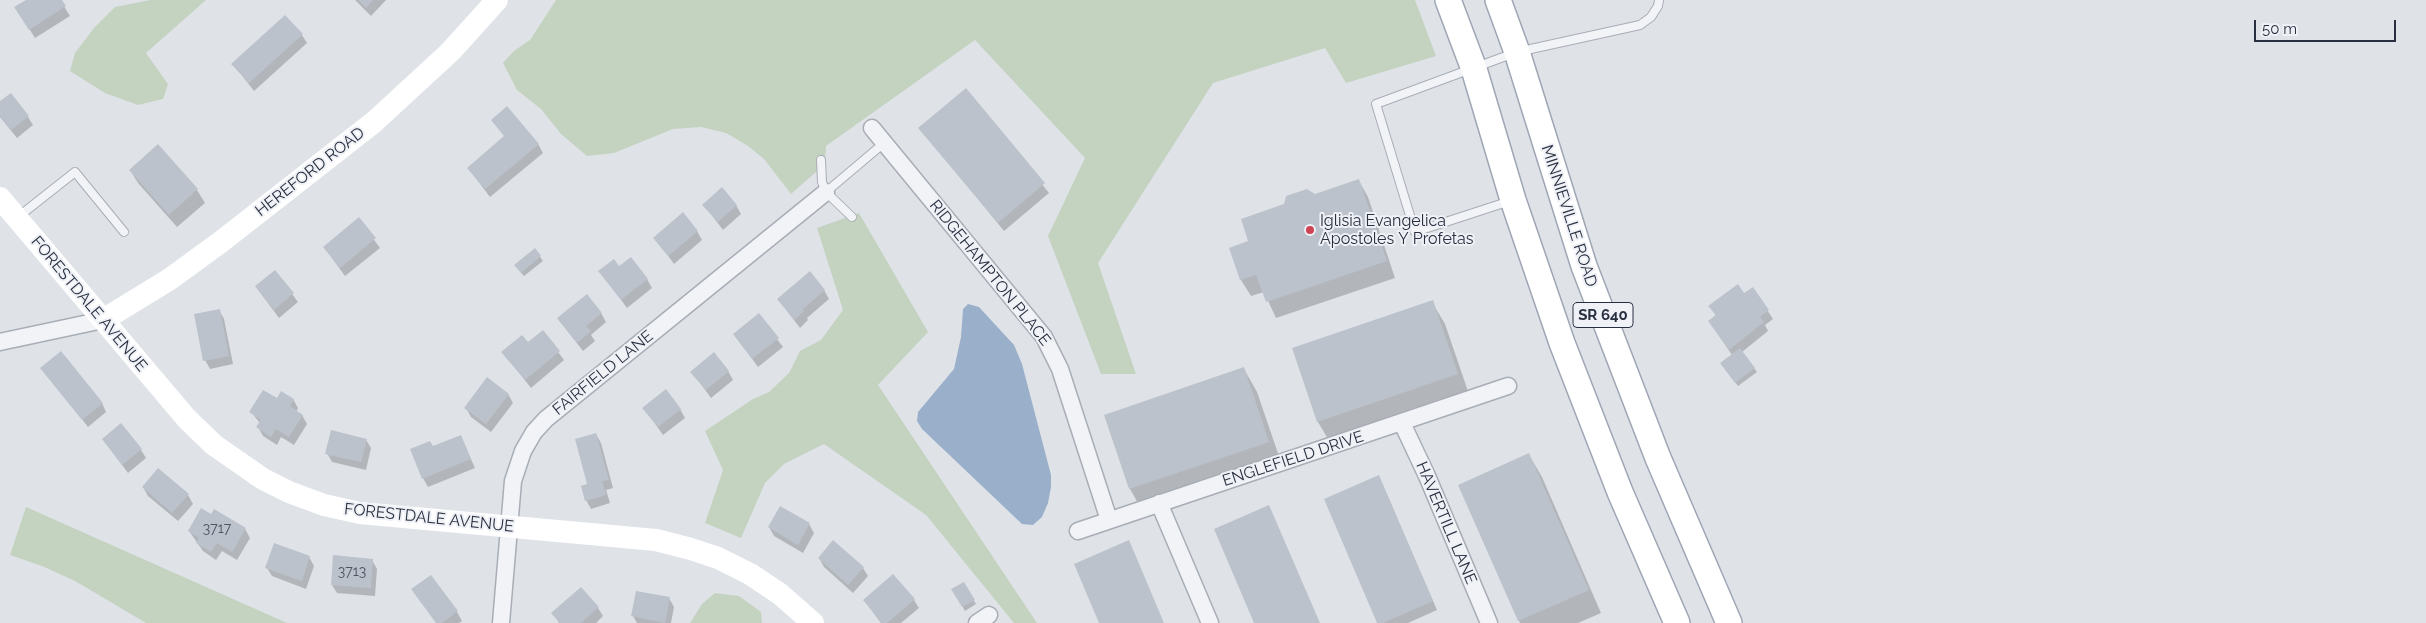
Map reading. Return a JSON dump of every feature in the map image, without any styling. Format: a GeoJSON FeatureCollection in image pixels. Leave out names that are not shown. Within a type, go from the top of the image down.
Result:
{"type":"FeatureCollection","features":[{"type":"Feature","properties":{"kind":"main road","name":"SR 640"},"geometry":{"type":"LineString","coordinates":[[1448,0],[1474,69],[1513,200],[1562,343],[1620,492],[1677,623]]}},
{"type":"Feature","properties":{"kind":"main road","name":"MINNIEVILLE ROAD"},"geometry":{"type":"LineString","coordinates":[[1498,0],[1517,52],[1584,266],[1658,458],[1729,623]]}},
{"type":"Feature","properties":{"kind":"street","name":"HEREFORD ROAD"},"geometry":{"type":"LineString","coordinates":[[103,320],[170,278],[222,241],[374,122],[450,52],[497,0]]}},
{"type":"Feature","properties":{"kind":"street","name":"RIDGEHAMPTON PLACE"},"geometry":{"type":"LineString","coordinates":[[872,128],[1037,327],[1049,345],[1060,369],[1109,520]]}},
{"type":"Feature","properties":{"kind":"street","name":"FAIRFIELD LANE"},"geometry":{"type":"LineString","coordinates":[[501,623],[516,468],[530,438],[546,419],[826,192]]}},
{"type":"Feature","properties":{"kind":"street","name":"FORESTDALE AVENUE"},"geometry":{"type":"LineString","coordinates":[[0,198],[187,419],[214,445],[244,467],[272,483],[324,505],[360,513],[656,540],[691,549],[718,558],[750,574],[780,594],[813,623]]}},
{"type":"Feature","properties":{"kind":"street"},"geometry":{"type":"LineString","coordinates":[[0,342],[103,320]]}},
{"type":"Feature","properties":{"kind":"street","name":"ENGLEFIELD DRIVE"},"geometry":{"type":"LineString","coordinates":[[1078,531],[1508,386]]}},
{"type":"Feature","properties":{"kind":"street","name":"HAVERTILL LANE"},"geometry":{"type":"LineString","coordinates":[[1402,423],[1427,476],[1490,623]]}},
{"type":"Feature","properties":{"kind":"street"},"geometry":{"type":"LineString","coordinates":[[1159,503],[1210,623]]}},
{"type":"Feature","properties":{"kind":"lane"},"geometry":{"type":"LineString","coordinates":[[1513,200],[1415,232],[1376,104],[1517,52],[1640,25],[1651,16],[1658,6],[1659,0]]}},
{"type":"Feature","properties":{"kind":"lane"},"geometry":{"type":"LineString","coordinates":[[826,192],[884,143]]}},
{"type":"Feature","properties":{"kind":"lane"},"geometry":{"type":"LineString","coordinates":[[821,160],[822,182],[826,192],[852,217]]}},
{"type":"Feature","properties":{"kind":"lane"},"geometry":{"type":"LineString","coordinates":[[16,219],[75,172],[124,232]]}},
{"type":"Feature","properties":{"kind":"green space"},"geometry":{"type":"Polygon","coordinates":[[[150,0],[206,0],[146,53],[168,84],[163,99],[138,105],[105,93],[70,71],[75,53],[94,28],[115,7],[150,0]]]}},
{"type":"Feature","properties":{"kind":"green space"},"geometry":{"type":"Polygon","coordinates":[[[556,0],[1415,0],[1436,56],[1346,83],[1325,48],[1213,83],[1098,263],[1136,374],[1101,374],[1048,236],[1085,158],[975,40],[826,146],[825,164],[791,194],[764,159],[748,146],[726,133],[701,127],[673,129],[614,153],[587,156],[561,134],[541,109],[517,90],[503,63],[514,51],[530,40],[556,0]]]}},
{"type":"Feature","properties":{"kind":"green space"},"geometry":{"type":"Polygon","coordinates":[[[859,213],[928,332],[878,385],[1037,623],[1014,623],[926,515],[824,444],[784,464],[765,483],[741,538],[705,523],[723,470],[705,431],[753,399],[769,392],[789,373],[800,351],[821,340],[843,310],[817,228],[859,213]]]}},
{"type":"Feature","properties":{"kind":"green space"},"geometry":{"type":"Polygon","coordinates":[[[26,507],[287,623],[146,623],[75,581],[42,566],[10,555],[26,507]]]}},
{"type":"Feature","properties":{"kind":"green space"},"geometry":{"type":"Polygon","coordinates":[[[715,593],[739,596],[761,612],[762,623],[690,623],[702,604],[715,593]]]}},
{"type":"Feature","properties":{"kind":"water"},"geometry":{"type":"Polygon","coordinates":[[[968,304],[979,307],[1014,345],[1022,364],[1051,475],[1048,503],[1042,517],[1033,525],[1022,524],[922,429],[917,421],[918,412],[954,369],[961,337],[963,309],[968,304]]]}},
{"type":"Feature","properties":{"kind":"building"},"geometry":{"type":"Polygon","coordinates":[[[26,0],[62,0],[66,6],[29,30],[14,7],[26,0]]]}},
{"type":"Feature","properties":{"kind":"building"},"geometry":{"type":"Polygon","coordinates":[[[358,0],[373,0],[366,8],[358,0]]]}},
{"type":"Feature","properties":{"kind":"building"},"geometry":{"type":"Polygon","coordinates":[[[285,15],[303,34],[249,83],[231,64],[285,15]]]}},
{"type":"Feature","properties":{"kind":"building"},"geometry":{"type":"Polygon","coordinates":[[[966,88],[1045,183],[998,223],[918,128],[966,88]]]}},
{"type":"Feature","properties":{"kind":"building"},"geometry":{"type":"Polygon","coordinates":[[[11,93],[29,116],[11,130],[0,116],[0,101],[11,93]]]}},
{"type":"Feature","properties":{"kind":"building"},"geometry":{"type":"Polygon","coordinates":[[[507,106],[539,144],[485,189],[467,168],[504,136],[491,120],[507,106]]]}},
{"type":"Feature","properties":{"kind":"building"},"geometry":{"type":"Polygon","coordinates":[[[158,144],[198,189],[169,215],[129,170],[158,144]]]}},
{"type":"Feature","properties":{"kind":"building","name":"Iglisia Evangelica Apostoles Y Profetas"},"geometry":{"type":"Polygon","coordinates":[[[1359,179],[1387,261],[1266,302],[1256,275],[1240,280],[1229,248],[1248,241],[1241,219],[1284,204],[1286,196],[1307,189],[1315,194],[1359,179]]]}},
{"type":"Feature","properties":{"kind":"building"},"geometry":{"type":"Polygon","coordinates":[[[722,187],[737,205],[718,222],[702,205],[722,187]]]}},
{"type":"Feature","properties":{"kind":"building"},"geometry":{"type":"Polygon","coordinates":[[[683,212],[698,231],[668,256],[653,238],[683,212]]]}},
{"type":"Feature","properties":{"kind":"building"},"geometry":{"type":"Polygon","coordinates":[[[359,217],[376,238],[340,268],[323,247],[359,217]]]}},
{"type":"Feature","properties":{"kind":"building"},"geometry":{"type":"Polygon","coordinates":[[[535,248],[541,256],[521,273],[514,265],[535,248]]]}},
{"type":"Feature","properties":{"kind":"building"},"geometry":{"type":"Polygon","coordinates":[[[631,257],[648,279],[621,300],[598,271],[614,259],[619,266],[631,257]]]}},
{"type":"Feature","properties":{"kind":"building"},"geometry":{"type":"Polygon","coordinates":[[[275,270],[294,293],[274,310],[255,286],[275,270]]]}},
{"type":"Feature","properties":{"kind":"building"},"geometry":{"type":"Polygon","coordinates":[[[810,271],[825,290],[803,309],[804,311],[794,320],[777,299],[810,271]]]}},
{"type":"Feature","properties":{"kind":"building"},"geometry":{"type":"Polygon","coordinates":[[[1738,284],[1744,293],[1753,287],[1769,310],[1760,317],[1764,322],[1729,350],[1708,321],[1716,315],[1708,306],[1738,284]]]}},
{"type":"Feature","properties":{"kind":"building"},"geometry":{"type":"Polygon","coordinates":[[[587,294],[602,313],[586,326],[591,331],[577,343],[557,318],[587,294]]]}},
{"type":"Feature","properties":{"kind":"building"},"geometry":{"type":"Polygon","coordinates":[[[1433,300],[1458,374],[1317,422],[1292,348],[1433,300]]]}},
{"type":"Feature","properties":{"kind":"building"},"geometry":{"type":"Polygon","coordinates":[[[220,309],[229,356],[203,361],[194,314],[220,309]]]}},
{"type":"Feature","properties":{"kind":"building"},"geometry":{"type":"Polygon","coordinates":[[[759,313],[779,338],[752,359],[733,334],[759,313]]]}},
{"type":"Feature","properties":{"kind":"building"},"geometry":{"type":"Polygon","coordinates":[[[543,330],[560,351],[525,380],[501,352],[522,335],[528,342],[543,330]]]}},
{"type":"Feature","properties":{"kind":"building"},"geometry":{"type":"Polygon","coordinates":[[[1740,348],[1755,368],[1735,383],[1720,363],[1740,348]]]}},
{"type":"Feature","properties":{"kind":"building"},"geometry":{"type":"Polygon","coordinates":[[[61,351],[103,403],[82,420],[40,368],[61,351]]]}},
{"type":"Feature","properties":{"kind":"building"},"geometry":{"type":"Polygon","coordinates":[[[714,352],[729,371],[706,390],[690,372],[714,352]]]}},
{"type":"Feature","properties":{"kind":"building"},"geometry":{"type":"Polygon","coordinates":[[[1244,367],[1269,442],[1129,489],[1104,415],[1244,367]]]}},
{"type":"Feature","properties":{"kind":"building"},"geometry":{"type":"Polygon","coordinates":[[[487,377],[509,394],[486,424],[464,408],[487,377]]]}},
{"type":"Feature","properties":{"kind":"building"},"geometry":{"type":"Polygon","coordinates":[[[666,389],[681,409],[658,427],[642,408],[666,389]]]}},
{"type":"Feature","properties":{"kind":"building"},"geometry":{"type":"Polygon","coordinates":[[[263,390],[277,398],[281,391],[294,399],[290,406],[303,415],[289,437],[276,429],[271,437],[256,427],[261,420],[249,412],[263,390]]]}},
{"type":"Feature","properties":{"kind":"building"},"geometry":{"type":"Polygon","coordinates":[[[121,423],[142,449],[122,465],[102,439],[121,423]]]}},
{"type":"Feature","properties":{"kind":"building"},"geometry":{"type":"Polygon","coordinates":[[[331,430],[367,439],[361,462],[325,454],[331,430]]]}},
{"type":"Feature","properties":{"kind":"building"},"geometry":{"type":"Polygon","coordinates":[[[596,433],[609,480],[602,481],[606,495],[585,501],[581,486],[587,484],[575,439],[596,433]]]}},
{"type":"Feature","properties":{"kind":"building"},"geometry":{"type":"Polygon","coordinates":[[[461,435],[471,459],[422,479],[410,449],[430,441],[433,446],[461,435]]]}},
{"type":"Feature","properties":{"kind":"building"},"geometry":{"type":"Polygon","coordinates":[[[1529,453],[1589,590],[1518,621],[1458,485],[1529,453]]]}},
{"type":"Feature","properties":{"kind":"building"},"geometry":{"type":"Polygon","coordinates":[[[158,468],[189,494],[172,513],[142,487],[158,468]]]}},
{"type":"Feature","properties":{"kind":"building"},"geometry":{"type":"Polygon","coordinates":[[[1379,475],[1433,601],[1383,623],[1377,623],[1324,499],[1379,475]]]}},
{"type":"Feature","properties":{"kind":"building"},"geometry":{"type":"Polygon","coordinates":[[[1269,505],[1320,623],[1254,623],[1214,529],[1269,505]]]}},
{"type":"Feature","properties":{"kind":"building"},"geometry":{"type":"Polygon","coordinates":[[[780,506],[810,523],[798,545],[768,527],[780,506]]]}},
{"type":"Feature","properties":{"kind":"building"},"geometry":{"type":"Polygon","coordinates":[[[201,508],[211,514],[214,509],[246,528],[232,552],[217,543],[211,552],[196,543],[199,538],[188,531],[201,508]]]}},
{"type":"Feature","properties":{"kind":"building"},"geometry":{"type":"Polygon","coordinates":[[[833,540],[864,567],[848,585],[818,558],[833,540]]]}},
{"type":"Feature","properties":{"kind":"building"},"geometry":{"type":"Polygon","coordinates":[[[1129,540],[1164,623],[1099,623],[1074,564],[1129,540]]]}},
{"type":"Feature","properties":{"kind":"building"},"geometry":{"type":"Polygon","coordinates":[[[274,543],[310,556],[302,581],[265,568],[274,543]]]}},
{"type":"Feature","properties":{"kind":"building"},"geometry":{"type":"Polygon","coordinates":[[[333,555],[373,559],[371,588],[331,585],[333,555]]]}},
{"type":"Feature","properties":{"kind":"building"},"geometry":{"type":"Polygon","coordinates":[[[893,574],[915,599],[887,623],[882,623],[863,600],[893,574]]]}},
{"type":"Feature","properties":{"kind":"building"},"geometry":{"type":"Polygon","coordinates":[[[431,575],[458,611],[442,623],[436,623],[411,589],[431,575]]]}},
{"type":"Feature","properties":{"kind":"building"},"geometry":{"type":"Polygon","coordinates":[[[964,582],[975,600],[962,607],[951,589],[964,582]]]}},
{"type":"Feature","properties":{"kind":"building"},"geometry":{"type":"Polygon","coordinates":[[[581,587],[599,607],[581,623],[560,623],[551,613],[581,587]]]}},
{"type":"Feature","properties":{"kind":"building"},"geometry":{"type":"Polygon","coordinates":[[[636,591],[670,597],[665,623],[631,616],[636,591]]]}},
{"type":"Feature","properties":{"kind":"place","name":"Iglisia Evangelica Apostoles Y Profetas"},"geometry":{"type":"Point","coordinates":[1310,230]}}]}
